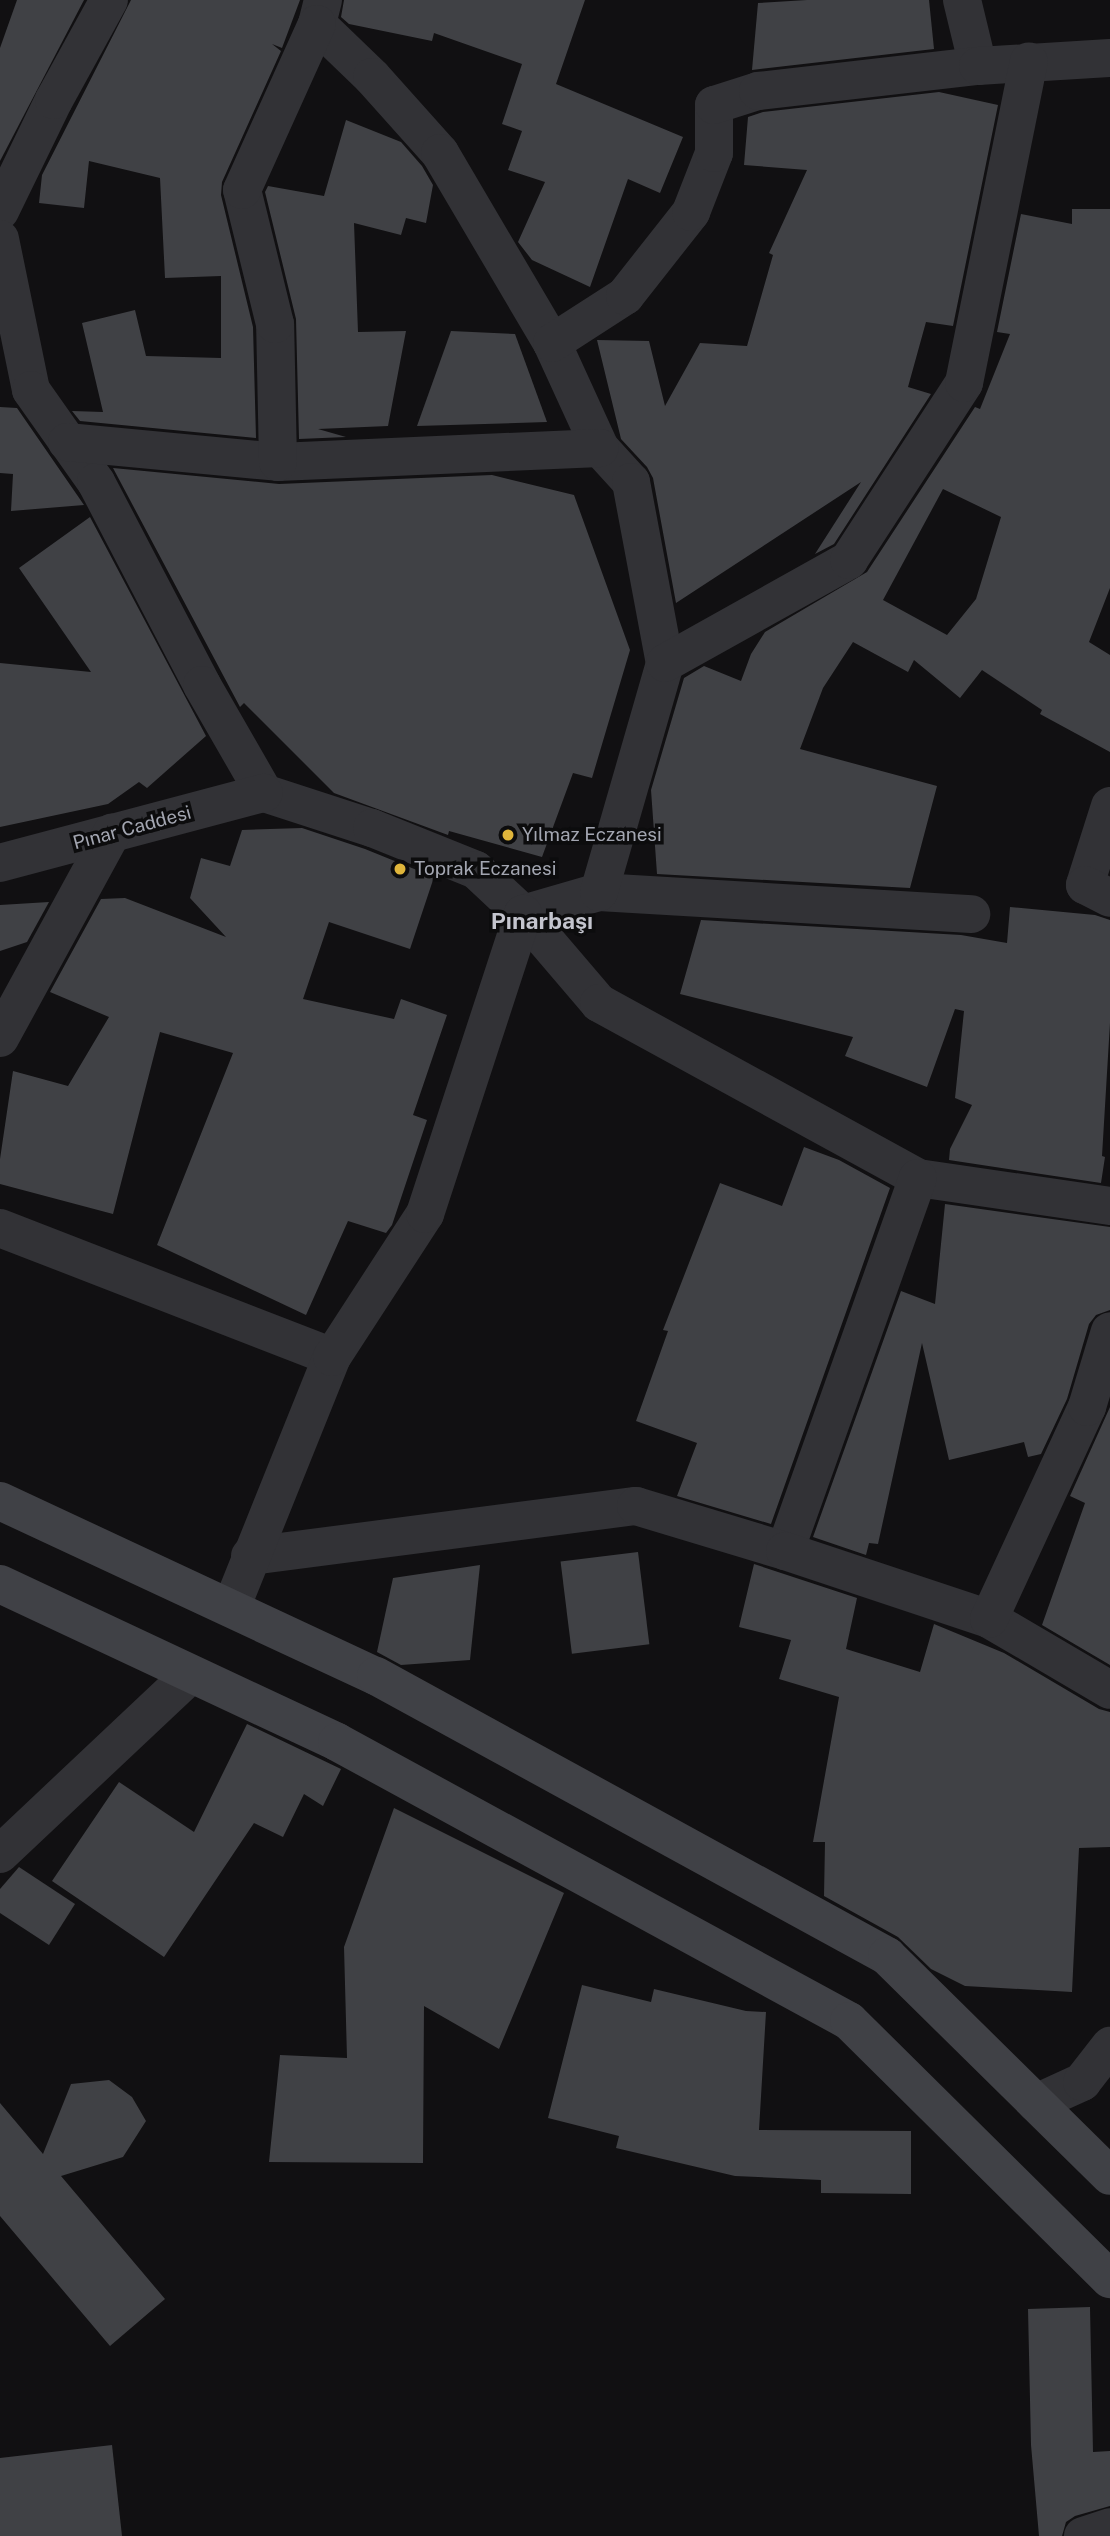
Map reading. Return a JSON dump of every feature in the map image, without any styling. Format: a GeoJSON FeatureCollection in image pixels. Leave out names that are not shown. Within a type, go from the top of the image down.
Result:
{"type":"FeatureCollection","features":[{"type":"Feature","properties":{"kind":"main road"},"geometry":{"type":"LineString","coordinates":[[0,1501],[376,1676],[887,1956],[1110,2176]]}},
{"type":"Feature","properties":{"kind":"main road"},"geometry":{"type":"LineString","coordinates":[[0,1584],[337,1742],[849,2021],[1110,2279]]}},
{"type":"Feature","properties":{"kind":"street"},"geometry":{"type":"LineString","coordinates":[[0,211],[54,100],[109,0]]}},
{"type":"Feature","properties":{"kind":"street"},"geometry":{"type":"LineString","coordinates":[[962,0],[978,66]]}},
{"type":"Feature","properties":{"kind":"street"},"geometry":{"type":"LineString","coordinates":[[278,462],[275,324],[242,190],[320,12],[372,77],[440,153],[552,343],[600,448],[631,482],[665,663],[599,891]]}},
{"type":"Feature","properties":{"kind":"street"},"geometry":{"type":"LineString","coordinates":[[552,343],[625,296],[691,212],[715,152],[714,105],[758,91],[978,66],[1110,58]]}},
{"type":"Feature","properties":{"kind":"street"},"geometry":{"type":"LineString","coordinates":[[665,663],[849,560],[964,383],[997,234],[1029,62]]}},
{"type":"Feature","properties":{"kind":"street"},"geometry":{"type":"LineString","coordinates":[[0,239],[16,387],[66,442],[96,482],[202,685],[264,793],[372,828],[476,870],[523,914],[600,1003],[918,1178],[1110,1206]]}},
{"type":"Feature","properties":{"kind":"street"},"geometry":{"type":"LineString","coordinates":[[66,442],[278,462],[600,448]]}},
{"type":"Feature","properties":{"kind":"street","name":"Pınar Caddesi"},"geometry":{"type":"LineString","coordinates":[[0,863],[264,793]]}},
{"type":"Feature","properties":{"kind":"street"},"geometry":{"type":"LineString","coordinates":[[1110,806],[1085,885],[1110,898]]}},
{"type":"Feature","properties":{"kind":"street"},"geometry":{"type":"LineString","coordinates":[[0,1038],[112,833]]}},
{"type":"Feature","properties":{"kind":"street"},"geometry":{"type":"LineString","coordinates":[[523,914],[599,891],[971,914]]}},
{"type":"Feature","properties":{"kind":"street"},"geometry":{"type":"LineString","coordinates":[[230,1608],[332,1357],[425,1214],[523,914]]}},
{"type":"Feature","properties":{"kind":"street"},"geometry":{"type":"LineString","coordinates":[[785,1550],[918,1178]]}},
{"type":"Feature","properties":{"kind":"street"},"geometry":{"type":"LineString","coordinates":[[0,1228],[332,1357]]}},
{"type":"Feature","properties":{"kind":"street"},"geometry":{"type":"LineString","coordinates":[[989,1619],[1087,1407],[1110,1331]]}},
{"type":"Feature","properties":{"kind":"street"},"geometry":{"type":"LineString","coordinates":[[250,1556],[636,1506],[785,1550],[989,1619],[1110,1690]]}},
{"type":"Feature","properties":{"kind":"street"},"geometry":{"type":"LineString","coordinates":[[0,1854],[191,1674]]}},
{"type":"Feature","properties":{"kind":"street"},"geometry":{"type":"LineString","coordinates":[[1036,2103],[1082,2082],[1110,2046]]}},
{"type":"Feature","properties":{"kind":"street"},"geometry":{"type":"LineString","coordinates":[[1083,2536],[1110,2527]]}},
{"type":"Feature","properties":{"kind":"building"},"geometry":{"type":"Polygon","coordinates":[[[17,0],[84,0],[0,161],[0,48],[17,0]]]}},
{"type":"Feature","properties":{"kind":"building"},"geometry":{"type":"Polygon","coordinates":[[[131,0],[300,0],[282,48],[272,44],[281,51],[222,182],[221,195],[253,327],[256,438],[80,421],[72,411],[103,412],[82,323],[135,310],[146,356],[221,358],[221,276],[165,278],[160,178],[89,161],[84,208],[39,203],[42,175],[131,0]]]}},
{"type":"Feature","properties":{"kind":"building"},"geometry":{"type":"Polygon","coordinates":[[[344,0],[585,0],[556,84],[683,137],[660,193],[628,179],[590,287],[532,260],[518,242],[545,182],[508,170],[522,131],[502,124],[522,64],[434,33],[432,41],[349,24],[341,17],[344,0]]]}},
{"type":"Feature","properties":{"kind":"building"},"geometry":{"type":"Polygon","coordinates":[[[807,0],[929,0],[934,49],[752,70],[758,3],[807,0]]]}},
{"type":"Feature","properties":{"kind":"building"},"geometry":{"type":"Polygon","coordinates":[[[939,92],[998,105],[953,326],[926,322],[908,387],[931,394],[834,544],[815,554],[861,482],[676,603],[653,478],[647,467],[621,439],[597,340],[649,341],[665,406],[700,343],[747,346],[773,255],[769,253],[807,170],[744,165],[748,117],[763,112],[939,92]]]}},
{"type":"Feature","properties":{"kind":"building"},"geometry":{"type":"Polygon","coordinates":[[[346,120],[401,142],[422,166],[433,185],[426,223],[406,218],[401,235],[354,223],[358,332],[406,331],[388,426],[318,429],[346,437],[299,439],[296,319],[265,192],[268,186],[324,196],[346,120]]]}},
{"type":"Feature","properties":{"kind":"building"},"geometry":{"type":"Polygon","coordinates":[[[1072,209],[1110,209],[1110,588],[1089,642],[1110,655],[1110,752],[1040,714],[1042,710],[982,670],[960,698],[914,660],[908,672],[853,642],[823,688],[800,749],[937,786],[910,888],[657,874],[651,790],[684,678],[704,666],[741,681],[751,654],[765,632],[867,572],[975,407],[980,409],[1010,334],[997,332],[1021,214],[1072,224],[1072,209]],[[943,489],[883,600],[947,635],[976,599],[1001,517],[943,489]]]}},
{"type":"Feature","properties":{"kind":"building"},"geometry":{"type":"Polygon","coordinates":[[[451,331],[515,334],[547,422],[417,426],[451,331]]]}},
{"type":"Feature","properties":{"kind":"building"},"geometry":{"type":"Polygon","coordinates":[[[0,407],[17,408],[84,505],[11,511],[13,474],[0,473],[0,407]]]}},
{"type":"Feature","properties":{"kind":"building"},"geometry":{"type":"Polygon","coordinates":[[[113,468],[279,484],[492,475],[574,495],[630,650],[592,778],[573,773],[542,857],[449,831],[448,835],[334,793],[244,703],[240,707],[113,468]]]}},
{"type":"Feature","properties":{"kind":"building"},"geometry":{"type":"Polygon","coordinates":[[[90,517],[206,736],[147,788],[139,782],[108,804],[0,827],[0,663],[91,672],[19,568],[90,517]]]}},
{"type":"Feature","properties":{"kind":"building"},"geometry":{"type":"Polygon","coordinates":[[[302,828],[365,849],[434,877],[410,949],[329,922],[303,999],[394,1019],[401,999],[447,1015],[413,1115],[427,1120],[392,1225],[386,1233],[348,1221],[306,1315],[157,1245],[233,1053],[160,1032],[113,1214],[0,1184],[0,1159],[13,1071],[68,1086],[109,1017],[50,992],[101,899],[125,898],[226,937],[190,898],[201,858],[230,866],[242,830],[302,828]]]}},
{"type":"Feature","properties":{"kind":"building"},"geometry":{"type":"Polygon","coordinates":[[[49,902],[27,942],[0,951],[0,905],[49,902]]]}},
{"type":"Feature","properties":{"kind":"building"},"geometry":{"type":"Polygon","coordinates":[[[1010,907],[1095,915],[1110,920],[1110,1023],[1102,1156],[1105,1157],[1101,1183],[949,1160],[950,1149],[972,1105],[955,1098],[964,1011],[955,1009],[927,1087],[845,1056],[853,1037],[680,994],[701,920],[961,935],[1007,943],[1010,907]]]}},
{"type":"Feature","properties":{"kind":"building"},"geometry":{"type":"Polygon","coordinates":[[[804,1147],[839,1160],[890,1188],[771,1524],[677,1496],[697,1443],[636,1421],[668,1331],[663,1330],[720,1183],[782,1206],[804,1147]]]}},
{"type":"Feature","properties":{"kind":"building"},"geometry":{"type":"Polygon","coordinates":[[[945,1204],[1110,1227],[1110,1310],[1096,1315],[1089,1324],[1067,1399],[1041,1454],[1028,1457],[1024,1442],[949,1460],[922,1343],[878,1544],[869,1543],[866,1555],[813,1537],[901,1291],[935,1304],[945,1204]]]}},
{"type":"Feature","properties":{"kind":"building"},"geometry":{"type":"Polygon","coordinates":[[[1110,1407],[1110,1665],[1042,1625],[1085,1503],[1070,1496],[1110,1407]]]}},
{"type":"Feature","properties":{"kind":"building"},"geometry":{"type":"Polygon","coordinates":[[[638,1552],[649,1644],[572,1654],[561,1562],[638,1552]]]}},
{"type":"Feature","properties":{"kind":"building"},"geometry":{"type":"Polygon","coordinates":[[[754,1564],[857,1598],[846,1649],[920,1672],[934,1624],[1004,1653],[1099,1709],[1110,1712],[1110,1847],[1079,1848],[1072,1992],[965,1986],[931,1969],[898,1937],[824,1896],[825,1842],[813,1842],[839,1697],[779,1679],[791,1640],[739,1627],[754,1564]]]}},
{"type":"Feature","properties":{"kind":"building"},"geometry":{"type":"Polygon","coordinates":[[[480,1565],[470,1660],[401,1665],[377,1652],[393,1578],[480,1565]]]}},
{"type":"Feature","properties":{"kind":"building"},"geometry":{"type":"Polygon","coordinates":[[[247,1724],[341,1769],[323,1806],[304,1794],[283,1837],[254,1823],[164,1957],[52,1881],[119,1782],[194,1832],[247,1724]]]}},
{"type":"Feature","properties":{"kind":"building"},"geometry":{"type":"Polygon","coordinates":[[[394,1808],[564,1893],[499,2049],[424,2006],[423,2163],[269,2162],[280,2055],[347,2058],[344,1947],[394,1808]]]}},
{"type":"Feature","properties":{"kind":"building"},"geometry":{"type":"Polygon","coordinates":[[[19,1867],[75,1904],[49,1945],[0,1913],[0,1889],[19,1867]]]}},
{"type":"Feature","properties":{"kind":"building"},"geometry":{"type":"Polygon","coordinates":[[[582,1985],[651,2002],[654,1989],[746,2011],[766,2012],[759,2130],[911,2131],[911,2194],[821,2193],[821,2180],[735,2176],[616,2148],[619,2136],[548,2118],[582,1985]]]}},
{"type":"Feature","properties":{"kind":"building"},"geometry":{"type":"Polygon","coordinates":[[[109,2080],[132,2097],[146,2121],[123,2157],[61,2176],[165,2299],[110,2346],[0,2216],[0,2103],[43,2154],[71,2084],[109,2080]]]}},
{"type":"Feature","properties":{"kind":"building"},"geometry":{"type":"Polygon","coordinates":[[[1090,2307],[1093,2452],[1110,2451],[1110,2506],[1075,2516],[1066,2522],[1062,2536],[1039,2536],[1031,2445],[1028,2309],[1090,2307]]]}},
{"type":"Feature","properties":{"kind":"building"},"geometry":{"type":"Polygon","coordinates":[[[112,2445],[122,2536],[0,2536],[0,2458],[112,2445]]]}},
{"type":"Feature","properties":{"kind":"place","name":"Yılmaz Eczanesi"},"geometry":{"type":"Point","coordinates":[508,835]}},
{"type":"Feature","properties":{"kind":"place","name":"Toprak Eczanesi"},"geometry":{"type":"Point","coordinates":[400,869]}},
{"type":"Feature","properties":{"kind":"district","name":"Pınarbaşı"},"geometry":{"type":"Point","coordinates":[542,921]}}]}
